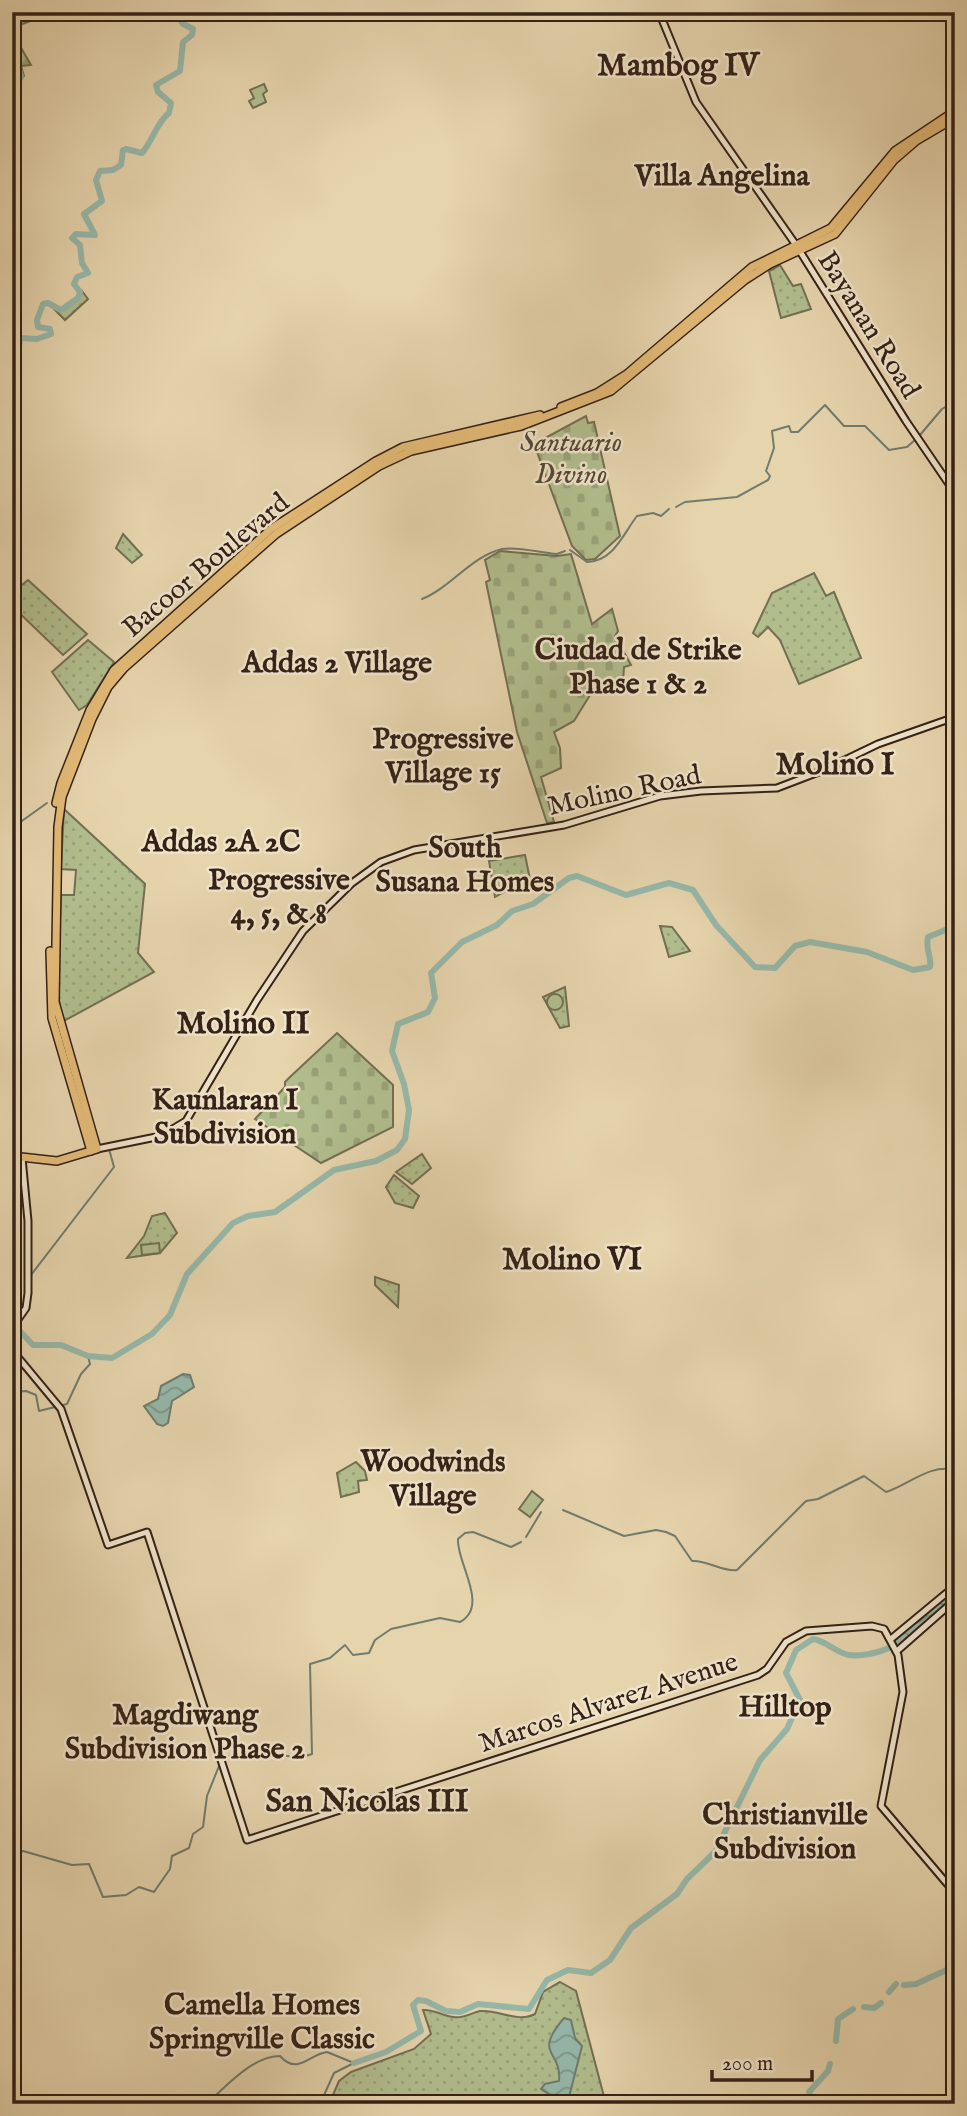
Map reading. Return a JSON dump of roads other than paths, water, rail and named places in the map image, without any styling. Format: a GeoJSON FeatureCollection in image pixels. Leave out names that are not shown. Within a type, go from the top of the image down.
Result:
{"type":"FeatureCollection","features":[{"type":"Feature","properties":{"kind":"main road","name":"Bayanan Road"},"geometry":{"type":"LineString","coordinates":[[659,12],[689,90],[798,248],[955,494]]}},
{"type":"Feature","properties":{"kind":"main road","name":"Bacoor Boulevard"},"geometry":{"type":"LineString","coordinates":[[94,1150],[54,1011],[60,797],[98,705],[113,680],[276,534],[393,458],[427,447],[521,426],[611,391],[745,279],[798,248],[835,234],[876,171],[902,145],[955,111]]}},
{"type":"Feature","properties":{"kind":"main road","name":"Bacoor Boulevard"},"geometry":{"type":"LineString","coordinates":[[860,197],[900,154],[955,118]]}},
{"type":"Feature","properties":{"kind":"main road","name":"Molino Road"},"geometry":{"type":"LineString","coordinates":[[12,1156],[57,1161],[161,1136],[186,1121],[257,1000],[303,931],[352,883],[381,862],[414,850],[564,825],[660,796],[701,791],[776,788],[824,770],[878,744],[955,717]]}},
{"type":"Feature","properties":{"kind":"main road"},"geometry":{"type":"LineString","coordinates":[[12,1328],[22,1314],[28,1293],[28,1221],[22,1158]]}},
{"type":"Feature","properties":{"kind":"main road","name":"Marcos Alvarez Avenue"},"geometry":{"type":"LineString","coordinates":[[12,1350],[58,1405],[108,1545],[147,1532],[247,1840],[758,1675],[767,1669],[786,1642],[806,1631],[877,1626],[884,1629],[894,1646]]}},
{"type":"Feature","properties":{"kind":"main road"},"geometry":{"type":"LineString","coordinates":[[894,1646],[955,1586]]}},
{"type":"Feature","properties":{"kind":"main road"},"geometry":{"type":"LineString","coordinates":[[894,1646],[955,1600]]}},
{"type":"Feature","properties":{"kind":"main road"},"geometry":{"type":"LineString","coordinates":[[894,1646],[903,1705],[880,1802],[955,1893]]}},
{"type":"Feature","properties":{"kind":"water"},"geometry":{"type":"Polygon","coordinates":[[[183,1374],[190,1375],[194,1387],[172,1401],[168,1423],[163,1426],[157,1424],[144,1406],[158,1399],[161,1386],[183,1374]]]}},
{"type":"Feature","properties":{"kind":"water"},"geometry":{"type":"Polygon","coordinates":[[[955,1590],[955,1599],[898,1646],[895,1641],[898,1637],[955,1590]]]}},
{"type":"Feature","properties":{"kind":"water"},"geometry":{"type":"Polygon","coordinates":[[[564,2018],[571,2020],[575,2038],[582,2046],[569,2097],[561,2102],[541,2089],[545,2084],[559,2081],[557,2063],[549,2046],[550,2039],[564,2018]]]}},
{"type":"Feature","properties":{"kind":"waterway"},"geometry":{"type":"LineString","coordinates":[[12,21],[31,12]]}},
{"type":"Feature","properties":{"kind":"waterway"},"geometry":{"type":"LineString","coordinates":[[126,149],[142,153],[161,121],[169,113],[171,103],[158,92],[156,85],[180,71],[183,42],[192,35],[193,29],[183,24],[176,12]]}},
{"type":"Feature","properties":{"kind":"waterway"},"geometry":{"type":"LineString","coordinates":[[12,40],[21,77],[12,88]]}},
{"type":"Feature","properties":{"kind":"waterway"},"geometry":{"type":"LineString","coordinates":[[12,369],[17,367],[20,338],[37,339],[51,334],[50,329],[38,327],[37,320],[43,304],[48,303],[61,310],[78,298],[80,292],[74,284],[77,277],[88,273],[82,263],[80,245],[72,238],[76,234],[95,235],[84,214],[102,201],[96,180],[100,171],[113,170],[121,165],[123,150]]}},
{"type":"Feature","properties":{"kind":"waterway"},"geometry":{"type":"LineString","coordinates":[[920,435],[942,409],[955,401]]}},
{"type":"Feature","properties":{"kind":"waterway"},"geometry":{"type":"LineString","coordinates":[[676,507],[685,502],[737,497],[768,480],[770,476],[766,471],[774,448],[772,431],[789,426],[791,432],[798,432],[825,405],[844,426],[865,426],[889,450],[907,447],[916,439]]}},
{"type":"Feature","properties":{"kind":"waterway"},"geometry":{"type":"LineString","coordinates":[[570,550],[587,562],[596,561],[611,552],[637,516],[653,513],[661,516],[669,509]]}},
{"type":"Feature","properties":{"kind":"waterway"},"geometry":{"type":"LineString","coordinates":[[422,599],[442,588],[481,558],[502,549],[557,554],[565,551]]}},
{"type":"Feature","properties":{"kind":"waterway"},"geometry":{"type":"LineString","coordinates":[[12,828],[47,803]]}},
{"type":"Feature","properties":{"kind":"waterway"},"geometry":{"type":"LineString","coordinates":[[12,1323],[33,1345],[61,1345],[88,1356],[112,1358],[152,1334],[170,1315],[187,1274],[233,1223],[248,1216],[275,1212],[334,1170],[376,1161],[397,1150],[405,1139],[409,1110],[404,1084],[392,1051],[398,1024],[428,1012],[435,998],[431,973],[462,942],[497,925],[512,911],[533,904],[569,878],[577,876],[626,895],[669,883],[693,890],[716,925],[755,967],[775,968],[795,946],[810,942],[867,952],[913,970],[930,967],[928,937],[955,926]]}},
{"type":"Feature","properties":{"kind":"waterway"},"geometry":{"type":"LineString","coordinates":[[31,1275],[114,1167],[109,1149]]}},
{"type":"Feature","properties":{"kind":"waterway"},"geometry":{"type":"LineString","coordinates":[[12,1392],[26,1391],[36,1395],[39,1411],[67,1404],[81,1374],[90,1364],[88,1356]]}},
{"type":"Feature","properties":{"kind":"waterway"},"geometry":{"type":"LineString","coordinates":[[563,1510],[624,1536],[656,1530],[666,1532],[675,1536],[692,1561],[737,1570],[806,1501],[818,1499],[864,1476],[886,1492],[928,1472],[955,1470]]}},
{"type":"Feature","properties":{"kind":"waterway"},"geometry":{"type":"LineString","coordinates":[[526,1537],[541,1512]]}},
{"type":"Feature","properties":{"kind":"waterway"},"geometry":{"type":"LineString","coordinates":[[225,1758],[249,1751],[292,1757],[312,1754],[310,1664],[330,1658],[345,1645],[353,1655],[369,1653],[375,1640],[391,1629],[440,1618],[460,1622],[468,1615],[472,1606],[472,1595],[458,1539],[465,1533],[473,1532],[511,1547],[521,1542]]}},
{"type":"Feature","properties":{"kind":"waterway"},"geometry":{"type":"LineString","coordinates":[[354,2063],[386,2052],[421,2031],[413,2005],[418,2000],[446,2011],[460,2012],[478,2004],[529,2009],[547,1980],[568,1970],[591,1973],[610,1960],[631,1928],[677,1894],[687,1879],[715,1852],[760,1760],[787,1729],[800,1700],[786,1673],[796,1650],[813,1639],[844,1654],[854,1655],[881,1651],[897,1643]]}},
{"type":"Feature","properties":{"kind":"waterway"},"geometry":{"type":"LineString","coordinates":[[12,1855],[23,1851],[72,1865],[89,1864],[103,1897],[126,1895],[139,1887],[154,1892],[170,1869],[172,1856],[189,1848],[193,1834],[203,1827],[207,1796],[219,1766]]}},
{"type":"Feature","properties":{"kind":"waterway"},"geometry":{"type":"LineString","coordinates":[[904,1985],[916,1984],[955,1966]]}},
{"type":"Feature","properties":{"kind":"waterway"},"geometry":{"type":"LineString","coordinates":[[889,1992],[896,1984]]}},
{"type":"Feature","properties":{"kind":"waterway"},"geometry":{"type":"LineString","coordinates":[[864,2007],[874,2008],[881,2003]]}},
{"type":"Feature","properties":{"kind":"waterway"},"geometry":{"type":"LineString","coordinates":[[836,2041],[838,2019],[853,2009]]}},
{"type":"Feature","properties":{"kind":"waterway"},"geometry":{"type":"LineString","coordinates":[[206,2104],[240,2074],[270,2057],[280,2056],[286,2062],[298,2064],[327,2052],[354,2063]]}},
{"type":"Feature","properties":{"kind":"waterway"},"geometry":{"type":"LineString","coordinates":[[320,2104],[334,2073],[352,2064]]}},
{"type":"Feature","properties":{"kind":"waterway"},"geometry":{"type":"LineString","coordinates":[[814,2104],[809,2092],[828,2071],[830,2064]]}},
{"type":"Feature","properties":{"kind":"district","name":"Mambog IV"},"geometry":{"type":"Point","coordinates":[678,64]}},
{"type":"Feature","properties":{"kind":"district","name":"Villa Angelina"},"geometry":{"type":"Point","coordinates":[722,175]}},
{"type":"Feature","properties":{"kind":"district","name":"Addas 2 Village"},"geometry":{"type":"Point","coordinates":[337,662]}},
{"type":"Feature","properties":{"kind":"district","name":"Ciudad de Strike Phase 1 & 2"},"geometry":{"type":"Point","coordinates":[638,666]}},
{"type":"Feature","properties":{"kind":"district","name":"Progressive Village 15"},"geometry":{"type":"Point","coordinates":[443,755]}},
{"type":"Feature","properties":{"kind":"district","name":"Molino I"},"geometry":{"type":"Point","coordinates":[835,763]}},
{"type":"Feature","properties":{"kind":"district","name":"Addas 2A 2C"},"geometry":{"type":"Point","coordinates":[221,841]}},
{"type":"Feature","properties":{"kind":"district","name":"South Susana Homes"},"geometry":{"type":"Point","coordinates":[465,864]}},
{"type":"Feature","properties":{"kind":"district","name":"Progressive 4, 5, & 8"},"geometry":{"type":"Point","coordinates":[279,896]}},
{"type":"Feature","properties":{"kind":"district","name":"Molino II"},"geometry":{"type":"Point","coordinates":[243,1022]}},
{"type":"Feature","properties":{"kind":"district","name":"Kaunlaran I Subdivision"},"geometry":{"type":"Point","coordinates":[225,1116]}},
{"type":"Feature","properties":{"kind":"district","name":"Molino VI"},"geometry":{"type":"Point","coordinates":[572,1258]}},
{"type":"Feature","properties":{"kind":"district","name":"Woodwinds Village"},"geometry":{"type":"Point","coordinates":[433,1478]}},
{"type":"Feature","properties":{"kind":"district","name":"Hilltop"},"geometry":{"type":"Point","coordinates":[785,1706]}},
{"type":"Feature","properties":{"kind":"district","name":"Magdiwang Subdivision Phase 2"},"geometry":{"type":"Point","coordinates":[185,1731]}},
{"type":"Feature","properties":{"kind":"district","name":"San Nicolas III"},"geometry":{"type":"Point","coordinates":[367,1800]}},
{"type":"Feature","properties":{"kind":"district","name":"Christianville Subdivision"},"geometry":{"type":"Point","coordinates":[785,1832]}},
{"type":"Feature","properties":{"kind":"district","name":"Camella Homes Springville Classic"},"geometry":{"type":"Point","coordinates":[262,2021]}},
{"type":"Feature","properties":{"kind":"park label","name":"Santuario Divino"},"geometry":{"type":"Point","coordinates":[571,457]}}]}
